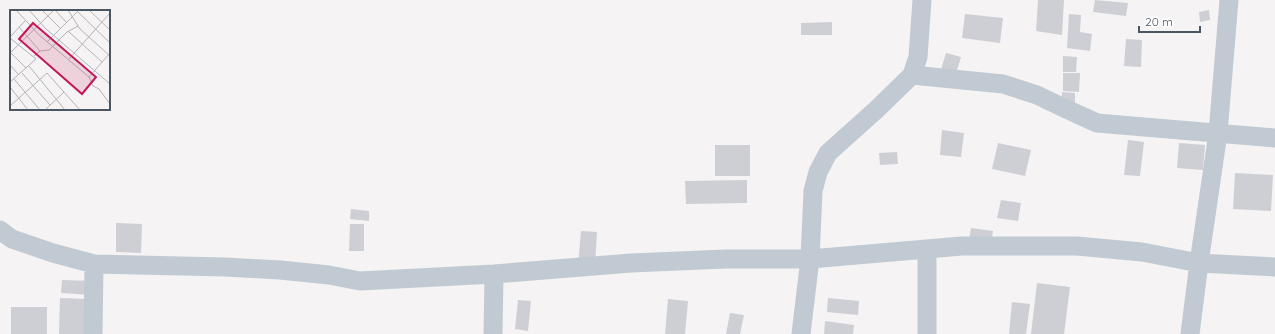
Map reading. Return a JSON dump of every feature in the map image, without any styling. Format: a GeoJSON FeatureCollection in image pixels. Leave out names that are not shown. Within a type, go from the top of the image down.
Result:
{"type":"FeatureCollection","features":[{"type":"Feature","properties":{"kind":"street"},"geometry":{"type":"LineString","coordinates":[[801,334],[810,259],[813,191],[818,172],[828,153],[912,75],[918,57],[922,0]]}},
{"type":"Feature","properties":{"kind":"street"},"geometry":{"type":"LineString","coordinates":[[1190,334],[1218,134],[1229,0]]}},
{"type":"Feature","properties":{"kind":"street"},"geometry":{"type":"LineString","coordinates":[[912,75],[1003,84],[1037,94],[1097,123],[1275,138]]}},
{"type":"Feature","properties":{"kind":"street"},"geometry":{"type":"LineString","coordinates":[[0,230],[12,239],[53,253],[94,264],[272,269],[360,281],[494,274],[631,263],[726,259],[810,259],[962,246],[1077,246],[1142,252],[1199,263],[1275,267]]}},
{"type":"Feature","properties":{"kind":"street"},"geometry":{"type":"LineString","coordinates":[[926,334],[927,250]]}},
{"type":"Feature","properties":{"kind":"street"},"geometry":{"type":"LineString","coordinates":[[93,334],[94,264]]}},
{"type":"Feature","properties":{"kind":"street"},"geometry":{"type":"LineString","coordinates":[[493,334],[494,274]]}},
{"type":"Feature","properties":{"kind":"building"},"geometry":{"type":"Polygon","coordinates":[[[1038,0],[1064,0],[1062,35],[1036,31],[1038,0]]]}},
{"type":"Feature","properties":{"kind":"building"},"geometry":{"type":"Polygon","coordinates":[[[1095,0],[1128,3],[1126,16],[1093,12],[1095,0]]]}},
{"type":"Feature","properties":{"kind":"building"},"geometry":{"type":"Polygon","coordinates":[[[1209,10],[1210,20],[1200,22],[1199,12],[1209,10]]]}},
{"type":"Feature","properties":{"kind":"building"},"geometry":{"type":"Polygon","coordinates":[[[965,14],[1003,18],[1000,43],[962,38],[965,14]]]}},
{"type":"Feature","properties":{"kind":"building"},"geometry":{"type":"Polygon","coordinates":[[[1069,14],[1081,15],[1080,32],[1092,34],[1090,51],[1067,48],[1069,14]]]}},
{"type":"Feature","properties":{"kind":"building"},"geometry":{"type":"Polygon","coordinates":[[[832,22],[832,35],[801,35],[801,23],[832,22]]]}},
{"type":"Feature","properties":{"kind":"building"},"geometry":{"type":"Polygon","coordinates":[[[1126,39],[1142,40],[1141,67],[1124,66],[1126,39]]]}},
{"type":"Feature","properties":{"kind":"building"},"geometry":{"type":"Polygon","coordinates":[[[946,53],[961,57],[952,87],[937,83],[946,53]]]}},
{"type":"Feature","properties":{"kind":"building"},"geometry":{"type":"Polygon","coordinates":[[[1063,56],[1077,57],[1076,72],[1063,72],[1063,56]]]}},
{"type":"Feature","properties":{"kind":"building"},"geometry":{"type":"Polygon","coordinates":[[[1063,73],[1080,73],[1079,92],[1063,91],[1063,73]]]}},
{"type":"Feature","properties":{"kind":"building"},"geometry":{"type":"Polygon","coordinates":[[[1062,92],[1075,93],[1075,108],[1061,107],[1062,92]]]}},
{"type":"Feature","properties":{"kind":"building"},"geometry":{"type":"Polygon","coordinates":[[[942,130],[964,133],[961,157],[940,155],[942,130]]]}},
{"type":"Feature","properties":{"kind":"building"},"geometry":{"type":"Polygon","coordinates":[[[1128,140],[1144,142],[1140,176],[1124,175],[1128,140]]]}},
{"type":"Feature","properties":{"kind":"building"},"geometry":{"type":"Polygon","coordinates":[[[998,143],[1031,150],[1025,176],[992,169],[998,143]]]}},
{"type":"Feature","properties":{"kind":"building"},"geometry":{"type":"Polygon","coordinates":[[[1179,143],[1205,145],[1203,170],[1177,168],[1179,143]]]}},
{"type":"Feature","properties":{"kind":"building"},"geometry":{"type":"Polygon","coordinates":[[[715,145],[750,145],[750,176],[715,176],[715,145]]]}},
{"type":"Feature","properties":{"kind":"building"},"geometry":{"type":"Polygon","coordinates":[[[897,152],[898,164],[880,165],[879,153],[897,152]]]}},
{"type":"Feature","properties":{"kind":"building"},"geometry":{"type":"Polygon","coordinates":[[[1235,173],[1273,175],[1271,211],[1233,209],[1235,173]]]}},
{"type":"Feature","properties":{"kind":"building"},"geometry":{"type":"Polygon","coordinates":[[[747,180],[747,203],[686,204],[685,181],[747,180]]]}},
{"type":"Feature","properties":{"kind":"building"},"geometry":{"type":"Polygon","coordinates":[[[1001,200],[1021,203],[1018,221],[997,218],[1001,200]]]}},
{"type":"Feature","properties":{"kind":"building"},"geometry":{"type":"Polygon","coordinates":[[[351,209],[369,211],[369,221],[350,219],[351,209]]]}},
{"type":"Feature","properties":{"kind":"building"},"geometry":{"type":"Polygon","coordinates":[[[116,223],[142,224],[141,253],[116,252],[116,223]]]}},
{"type":"Feature","properties":{"kind":"building"},"geometry":{"type":"Polygon","coordinates":[[[350,224],[364,224],[364,251],[349,251],[350,224]]]}},
{"type":"Feature","properties":{"kind":"building"},"geometry":{"type":"Polygon","coordinates":[[[971,228],[993,231],[991,244],[969,241],[971,228]]]}},
{"type":"Feature","properties":{"kind":"building"},"geometry":{"type":"Polygon","coordinates":[[[581,231],[597,232],[595,266],[578,265],[581,231]]]}},
{"type":"Feature","properties":{"kind":"building"},"geometry":{"type":"Polygon","coordinates":[[[62,280],[93,281],[92,295],[61,293],[62,280]]]}},
{"type":"Feature","properties":{"kind":"building"},"geometry":{"type":"Polygon","coordinates":[[[1037,283],[1070,287],[1064,334],[1031,334],[1037,283]]]}},
{"type":"Feature","properties":{"kind":"building"},"geometry":{"type":"Polygon","coordinates":[[[60,298],[87,299],[86,334],[59,334],[60,298]]]}},
{"type":"Feature","properties":{"kind":"building"},"geometry":{"type":"Polygon","coordinates":[[[828,298],[859,301],[858,315],[827,312],[828,298]]]}},
{"type":"Feature","properties":{"kind":"building"},"geometry":{"type":"Polygon","coordinates":[[[668,299],[688,301],[685,334],[665,334],[668,299]]]}},
{"type":"Feature","properties":{"kind":"building"},"geometry":{"type":"Polygon","coordinates":[[[518,300],[531,301],[528,331],[515,329],[518,300]]]}},
{"type":"Feature","properties":{"kind":"building"},"geometry":{"type":"Polygon","coordinates":[[[1012,302],[1030,304],[1026,334],[1009,334],[1012,302]]]}},
{"type":"Feature","properties":{"kind":"building"},"geometry":{"type":"Polygon","coordinates":[[[11,307],[47,307],[47,334],[11,334],[11,307]]]}},
{"type":"Feature","properties":{"kind":"building"},"geometry":{"type":"Polygon","coordinates":[[[730,313],[744,315],[740,334],[726,334],[730,313]]]}},
{"type":"Feature","properties":{"kind":"building"},"geometry":{"type":"Polygon","coordinates":[[[825,321],[854,325],[853,334],[824,334],[825,321]]]}}]}
